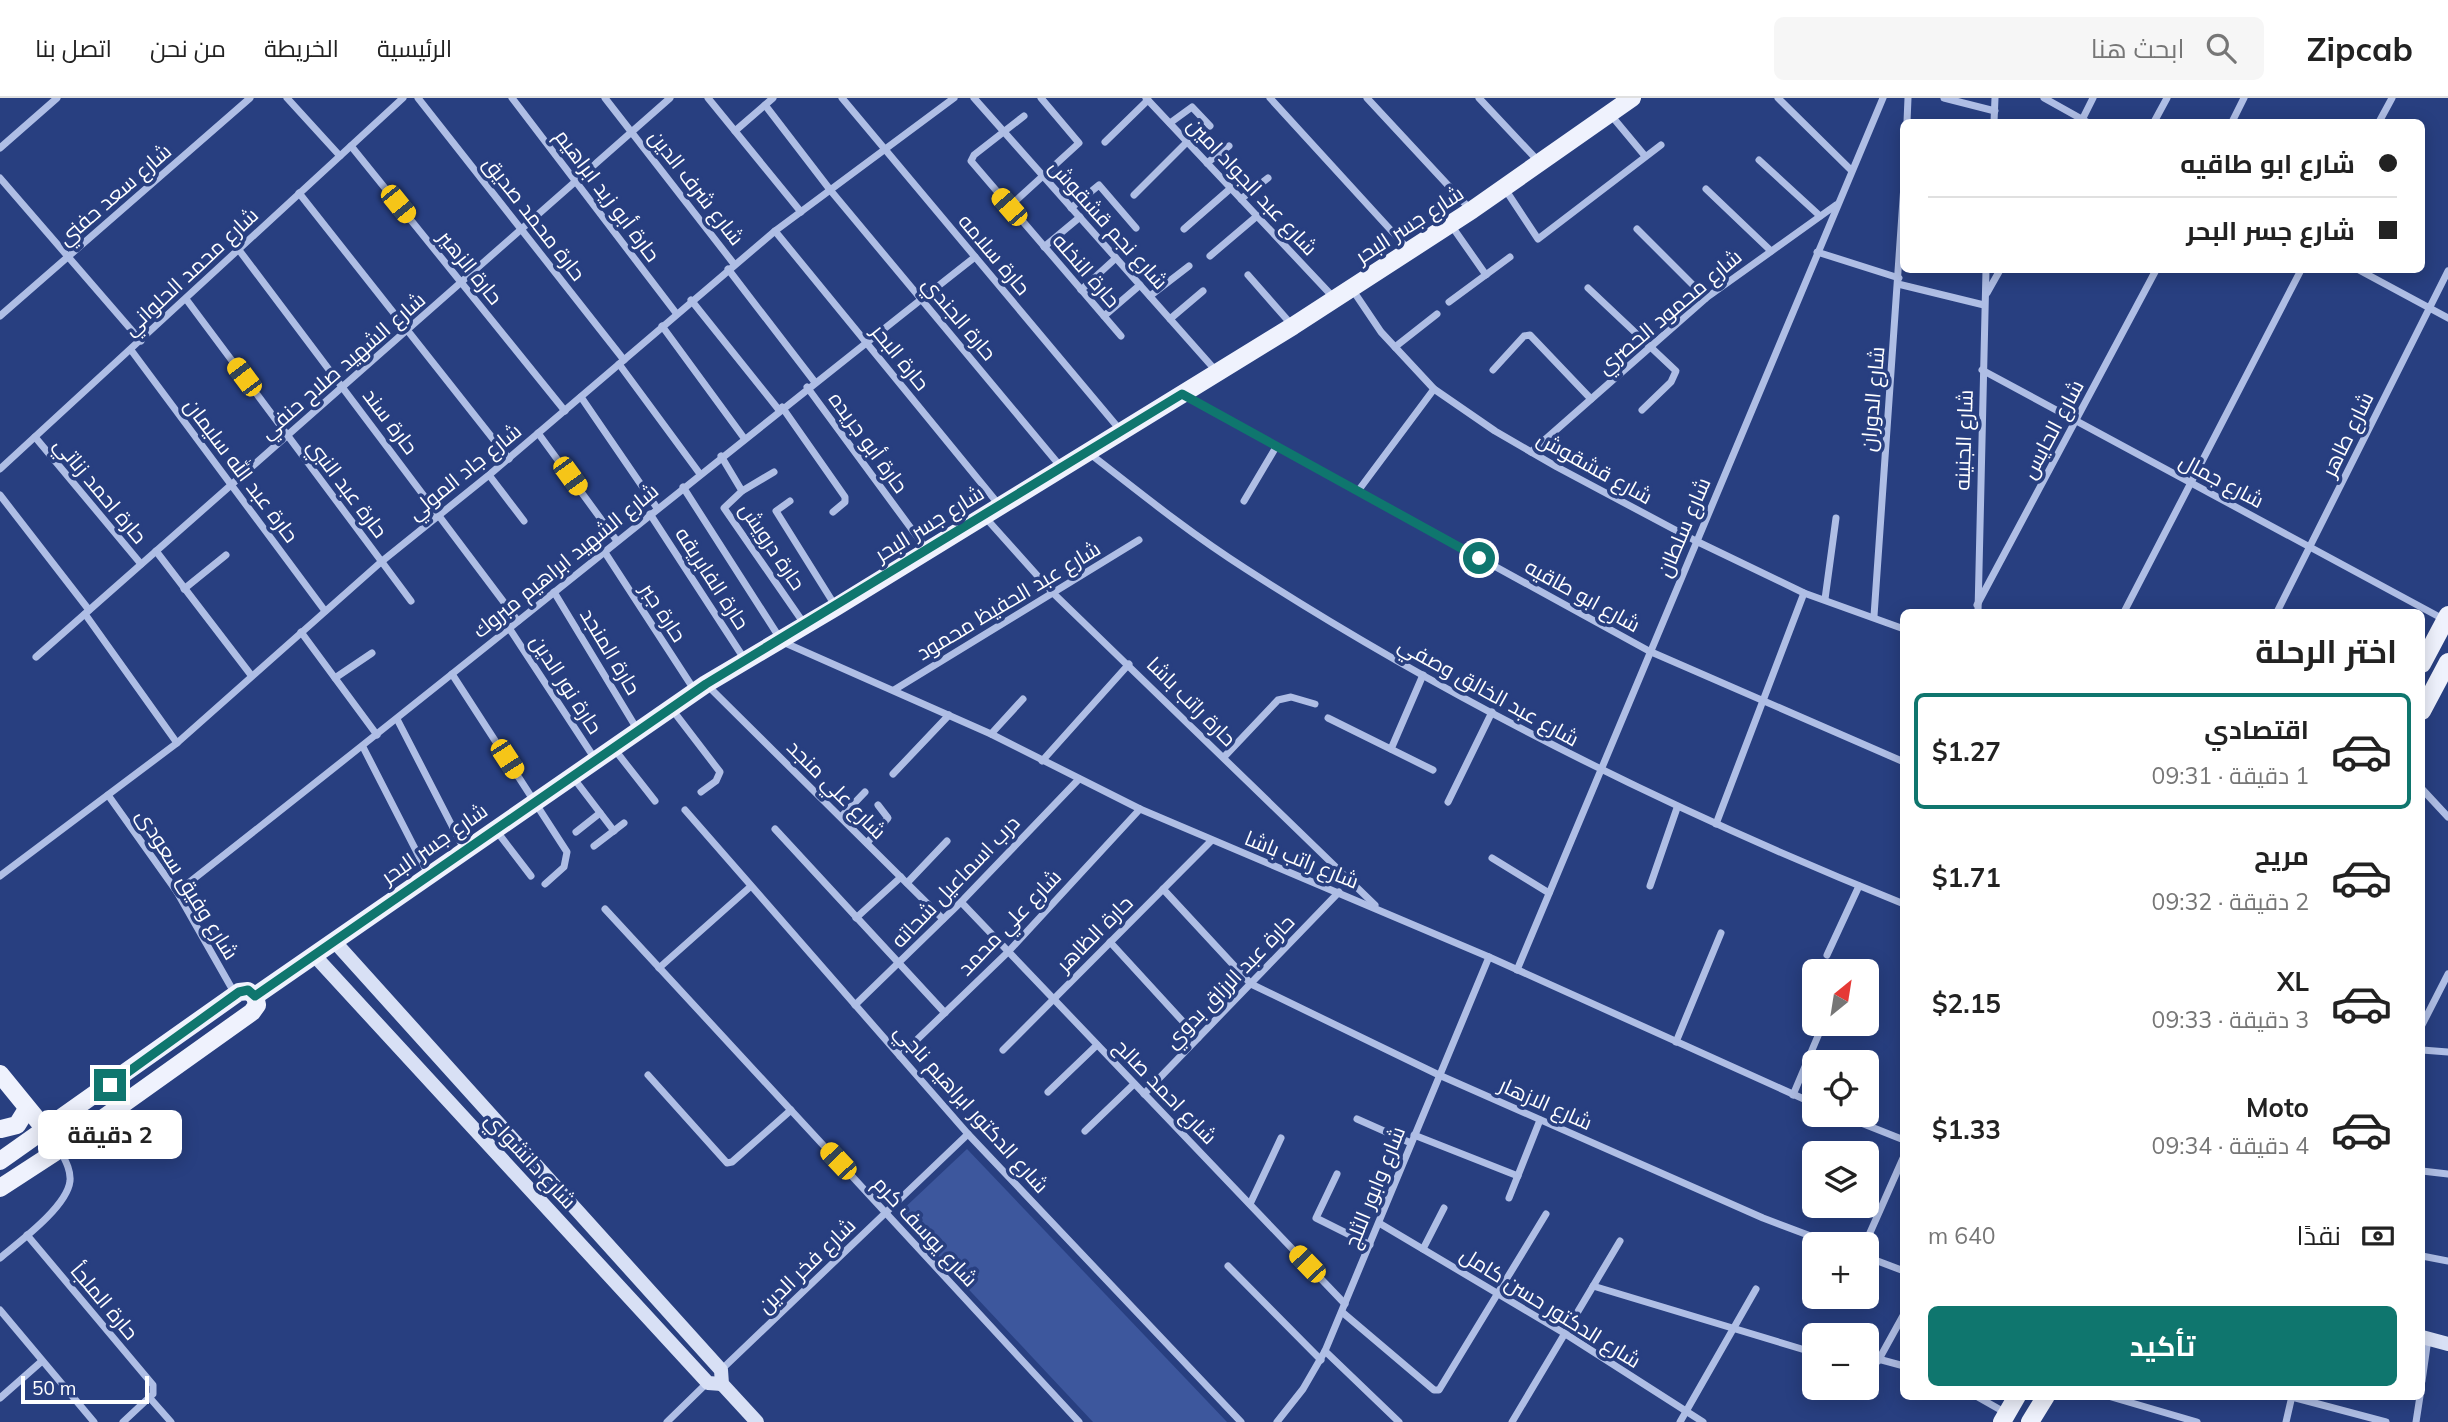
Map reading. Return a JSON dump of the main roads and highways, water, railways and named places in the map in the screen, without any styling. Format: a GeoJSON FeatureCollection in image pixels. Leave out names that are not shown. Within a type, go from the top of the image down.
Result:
{"type":"FeatureCollection","features":[{"type":"Feature","properties":{"kind":"main road","name":"شارع جسر البحر"},"geometry":{"type":"LineString","coordinates":[[0,1188],[60,1149],[252,1012],[257,1005],[255,996],[638,729],[746,660],[1293,326],[1472,210],[1632,98]]}},
{"type":"Feature","properties":{"kind":"main road"},"geometry":{"type":"LineString","coordinates":[[2425,658],[2447,617]]}},
{"type":"Feature","properties":{"kind":"main road"},"geometry":{"type":"LineString","coordinates":[[2425,705],[2448,662]]}},
{"type":"Feature","properties":{"kind":"main road"},"geometry":{"type":"LineString","coordinates":[[2,1160],[235,994],[248,990],[255,996]]}},
{"type":"Feature","properties":{"kind":"main road"},"geometry":{"type":"LineString","coordinates":[[0,1074],[60,1149]]}},
{"type":"Feature","properties":{"kind":"main road"},"geometry":{"type":"LineString","coordinates":[[2,1160],[0,1128],[17,1125],[27,1109]]}},
{"type":"Feature","properties":{"kind":"main road"},"geometry":{"type":"LineString","coordinates":[[2004,1417],[2015,1400]]}},
{"type":"Feature","properties":{"kind":"main road"},"geometry":{"type":"LineString","coordinates":[[2032,1422],[2044,1400]]}}]}
